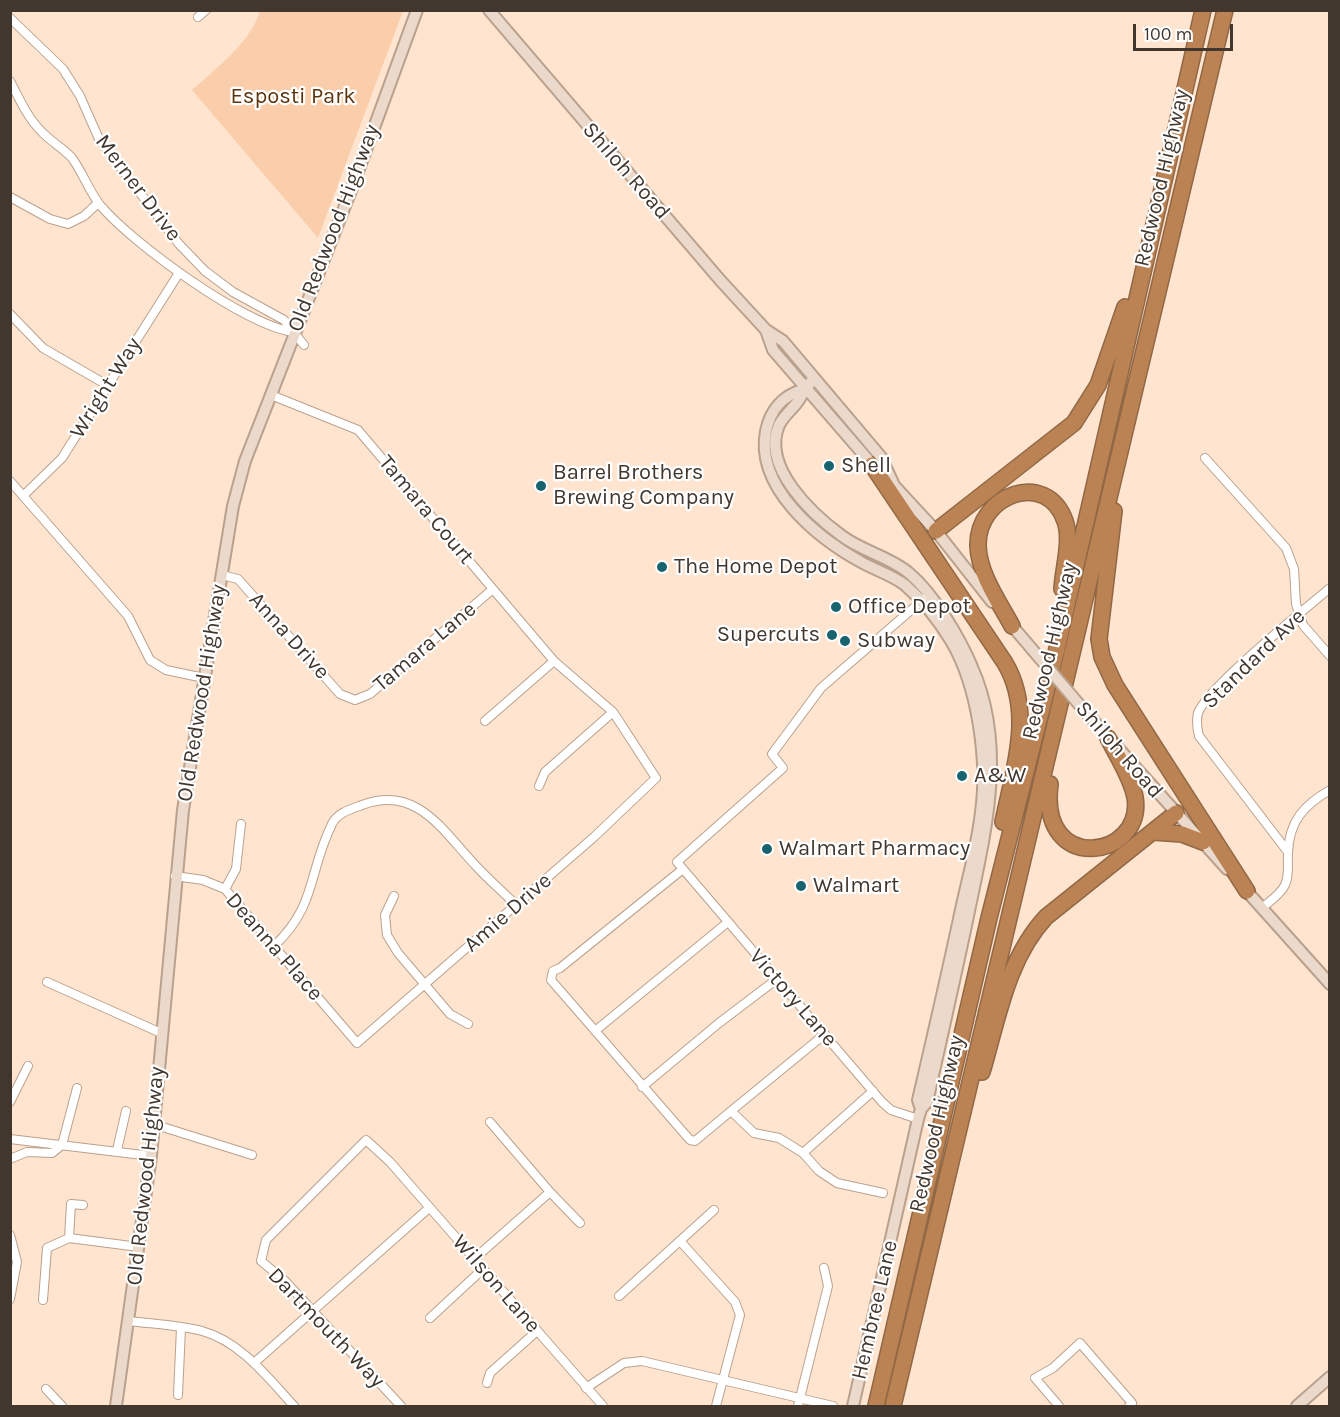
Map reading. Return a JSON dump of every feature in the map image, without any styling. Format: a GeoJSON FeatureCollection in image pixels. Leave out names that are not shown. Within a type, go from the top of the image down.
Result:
{"type":"FeatureCollection","features":[{"type":"Feature","properties":{"kind":"highway","name":"Redwood Highway"},"geometry":{"type":"LineString","coordinates":[[876,1407],[989,918],[1056,653],[1203,10]]}},
{"type":"Feature","properties":{"kind":"highway","name":"Redwood Highway"},"geometry":{"type":"LineString","coordinates":[[893,1407],[1225,10]]}},
{"type":"Feature","properties":{"kind":"highway"},"geometry":{"type":"LineString","coordinates":[[936,531],[1063,433],[1088,404],[1098,385],[1151,230]]}},
{"type":"Feature","properties":{"kind":"highway"},"geometry":{"type":"LineString","coordinates":[[1123,437],[1099,639],[1102,657],[1114,685],[1247,891]]}},
{"type":"Feature","properties":{"kind":"highway"},"geometry":{"type":"LineString","coordinates":[[872,465],[1005,663],[1018,694],[1020,735],[1000,838],[989,918]]}},
{"type":"Feature","properties":{"kind":"highway"},"geometry":{"type":"LineString","coordinates":[[1012,626],[984,571],[979,554],[979,537],[984,517],[997,502],[1013,494],[1032,494],[1054,505],[1065,522],[1067,532],[1056,653]]}},
{"type":"Feature","properties":{"kind":"highway"},"geometry":{"type":"LineString","coordinates":[[1059,712],[1047,805],[1054,828],[1077,847],[1093,849],[1111,844],[1127,831],[1134,815],[1134,795],[1108,738]]}},
{"type":"Feature","properties":{"kind":"highway"},"geometry":{"type":"LineString","coordinates":[[968,1091],[981,1075],[1014,964],[1033,931],[1046,917],[1176,813]]}},
{"type":"Feature","properties":{"kind":"highway"},"geometry":{"type":"LineString","coordinates":[[1153,832],[1182,834],[1203,842]]}},
{"type":"Feature","properties":{"kind":"main road","name":"Old Redwood Highway"},"geometry":{"type":"LineString","coordinates":[[116,1407],[151,1156],[175,876],[204,678],[241,472],[293,332],[348,198],[417,10]]}},
{"type":"Feature","properties":{"kind":"main road","name":"Shiloh Road"},"geometry":{"type":"LineString","coordinates":[[489,10],[766,330],[773,350],[880,457],[893,483]]}},
{"type":"Feature","properties":{"kind":"main road","name":"Shiloh Road"},"geometry":{"type":"LineString","coordinates":[[807,385],[872,465],[893,483],[936,531],[1012,626],[1108,738],[1329,984]]}},
{"type":"Feature","properties":{"kind":"main road","name":"Hembree Lane"},"geometry":{"type":"LineString","coordinates":[[807,385],[782,399],[768,421],[763,447],[771,477],[794,510],[822,535],[860,561],[925,598]]}},
{"type":"Feature","properties":{"kind":"main road","name":"Hembree Lane"},"geometry":{"type":"LineString","coordinates":[[807,385],[779,426],[775,450],[785,476],[809,509],[843,537],[909,573],[925,598],[953,630],[973,668],[990,735],[992,791],[932,1080],[927,1102],[920,1114],[853,1407]]}},
{"type":"Feature","properties":{"kind":"main road"},"geometry":{"type":"LineString","coordinates":[[822,535],[834,538],[860,555],[872,554]]}},
{"type":"Feature","properties":{"kind":"main road"},"geometry":{"type":"LineString","coordinates":[[1297,1407],[1329,1377]]}},
{"type":"Feature","properties":{"kind":"street"},"geometry":{"type":"LineString","coordinates":[[198,17],[206,10]]}},
{"type":"Feature","properties":{"kind":"street","name":"Merner Drive"},"geometry":{"type":"LineString","coordinates":[[10,18],[63,69],[80,96],[99,139],[179,244],[205,271],[253,304],[284,320],[304,345]]}},
{"type":"Feature","properties":{"kind":"street","name":"Merner Drive"},"geometry":{"type":"LineString","coordinates":[[10,81],[32,120],[73,160],[99,203],[126,231],[179,273],[254,318],[281,330],[293,332]]}},
{"type":"Feature","properties":{"kind":"street"},"geometry":{"type":"LineString","coordinates":[[10,197],[50,219],[68,224],[84,216],[99,203]]}},
{"type":"Feature","properties":{"kind":"street","name":"Wright Way"},"geometry":{"type":"LineString","coordinates":[[23,496],[62,458],[179,273]]}},
{"type":"Feature","properties":{"kind":"street"},"geometry":{"type":"LineString","coordinates":[[10,314],[43,348],[107,385]]}},
{"type":"Feature","properties":{"kind":"street","name":"Tamara Court"},"geometry":{"type":"LineString","coordinates":[[271,395],[358,430],[554,661],[613,712],[656,778]]}},
{"type":"Feature","properties":{"kind":"street"},"geometry":{"type":"LineString","coordinates":[[1205,458],[1286,548],[1294,569],[1299,614],[1303,625],[1329,656]]}},
{"type":"Feature","properties":{"kind":"street"},"geometry":{"type":"LineString","coordinates":[[10,481],[128,616],[150,660],[166,670],[204,678]]}},
{"type":"Feature","properties":{"kind":"street","name":"Anna Drive"},"geometry":{"type":"LineString","coordinates":[[222,575],[238,579],[340,694],[355,700]]}},
{"type":"Feature","properties":{"kind":"street","name":"Standard Ave"},"geometry":{"type":"LineString","coordinates":[[1288,852],[1199,736],[1196,724],[1199,711],[1215,691],[1329,588]]}},
{"type":"Feature","properties":{"kind":"street","name":"Tamara Lane"},"geometry":{"type":"LineString","coordinates":[[355,700],[369,694],[493,589]]}},
{"type":"Feature","properties":{"kind":"street","name":"Victory Lane"},"geometry":{"type":"LineString","coordinates":[[920,1114],[891,1110],[873,1092],[677,862],[783,768],[772,754],[821,688],[925,598]]}},
{"type":"Feature","properties":{"kind":"street"},"geometry":{"type":"LineString","coordinates":[[485,721],[554,661]]}},
{"type":"Feature","properties":{"kind":"street"},"geometry":{"type":"LineString","coordinates":[[538,786],[545,772],[613,712]]}},
{"type":"Feature","properties":{"kind":"street","name":"Amie Drive"},"geometry":{"type":"LineString","coordinates":[[357,1043],[426,986],[656,778]]}},
{"type":"Feature","properties":{"kind":"street"},"geometry":{"type":"LineString","coordinates":[[1262,908],[1284,886],[1288,875],[1288,852],[1294,821],[1302,809],[1329,790]]}},
{"type":"Feature","properties":{"kind":"street"},"geometry":{"type":"LineString","coordinates":[[274,946],[291,930],[303,911],[333,821],[345,811],[369,802],[393,801],[419,807],[437,821],[478,869],[497,884],[516,905]]}},
{"type":"Feature","properties":{"kind":"street"},"geometry":{"type":"LineString","coordinates":[[225,889],[236,869],[241,824]]}},
{"type":"Feature","properties":{"kind":"street"},"geometry":{"type":"LineString","coordinates":[[683,869],[550,976],[554,984],[642,1087],[690,1140],[695,1141],[825,1034]]}},
{"type":"Feature","properties":{"kind":"street","name":"Deanna Place"},"geometry":{"type":"LineString","coordinates":[[175,876],[203,880],[225,889],[357,1043]]}},
{"type":"Feature","properties":{"kind":"street"},"geometry":{"type":"LineString","coordinates":[[394,896],[385,915],[387,935],[398,953],[450,1014],[468,1024]]}},
{"type":"Feature","properties":{"kind":"street"},"geometry":{"type":"LineString","coordinates":[[596,1031],[728,922]]}},
{"type":"Feature","properties":{"kind":"street"},"geometry":{"type":"LineString","coordinates":[[642,1087],[719,1023],[777,979]]}},
{"type":"Feature","properties":{"kind":"street"},"geometry":{"type":"LineString","coordinates":[[47,982],[161,1033]]}},
{"type":"Feature","properties":{"kind":"street"},"geometry":{"type":"LineString","coordinates":[[10,1102],[28,1066]]}},
{"type":"Feature","properties":{"kind":"street"},"geometry":{"type":"LineString","coordinates":[[10,1159],[27,1152],[52,1153],[62,1144],[77,1088]]}},
{"type":"Feature","properties":{"kind":"street"},"geometry":{"type":"LineString","coordinates":[[803,1153],[873,1092]]}},
{"type":"Feature","properties":{"kind":"street"},"geometry":{"type":"LineString","coordinates":[[117,1150],[126,1111]]}},
{"type":"Feature","properties":{"kind":"street"},"geometry":{"type":"LineString","coordinates":[[731,1112],[754,1133],[778,1138],[803,1153],[819,1171],[837,1183],[883,1192]]}},
{"type":"Feature","properties":{"kind":"street"},"geometry":{"type":"LineString","coordinates":[[490,1122],[580,1223]]}},
{"type":"Feature","properties":{"kind":"street"},"geometry":{"type":"LineString","coordinates":[[153,1124],[252,1155]]}},
{"type":"Feature","properties":{"kind":"street","name":"Dartmouth Way"},"geometry":{"type":"LineString","coordinates":[[390,1162],[366,1140],[266,1240],[261,1261],[284,1280],[401,1407]]}},
{"type":"Feature","properties":{"kind":"street"},"geometry":{"type":"LineString","coordinates":[[11,1142],[62,1144],[151,1156]]}},
{"type":"Feature","properties":{"kind":"street","name":"Wilson Lane"},"geometry":{"type":"LineString","coordinates":[[390,1162],[603,1407]]}},
{"type":"Feature","properties":{"kind":"street"},"geometry":{"type":"LineString","coordinates":[[474,1259],[550,1192]]}},
{"type":"Feature","properties":{"kind":"street"},"geometry":{"type":"LineString","coordinates":[[69,1238],[70,1204],[83,1205]]}},
{"type":"Feature","properties":{"kind":"street"},"geometry":{"type":"LineString","coordinates":[[254,1363],[429,1208]]}},
{"type":"Feature","properties":{"kind":"street"},"geometry":{"type":"LineString","coordinates":[[619,1296],[714,1210]]}},
{"type":"Feature","properties":{"kind":"street"},"geometry":{"type":"LineString","coordinates":[[10,1235],[14,1263],[10,1299]]}},
{"type":"Feature","properties":{"kind":"street"},"geometry":{"type":"LineString","coordinates":[[43,1300],[47,1248],[69,1238],[139,1247]]}},
{"type":"Feature","properties":{"kind":"street"},"geometry":{"type":"LineString","coordinates":[[680,1241],[735,1302],[740,1315],[716,1407]]}},
{"type":"Feature","properties":{"kind":"street"},"geometry":{"type":"LineString","coordinates":[[798,1407],[828,1286],[824,1268]]}},
{"type":"Feature","properties":{"kind":"street"},"geometry":{"type":"LineString","coordinates":[[430,1318],[483,1269]]}},
{"type":"Feature","properties":{"kind":"street"},"geometry":{"type":"LineString","coordinates":[[129,1321],[203,1331],[221,1340],[254,1363],[289,1405]]}},
{"type":"Feature","properties":{"kind":"street"},"geometry":{"type":"LineString","coordinates":[[178,1395],[181,1329]]}},
{"type":"Feature","properties":{"kind":"street"},"geometry":{"type":"LineString","coordinates":[[487,1383],[490,1373],[537,1331]]}},
{"type":"Feature","properties":{"kind":"street"},"geometry":{"type":"LineString","coordinates":[[1059,1407],[1035,1378],[1053,1368],[1080,1343],[1132,1403],[1129,1407]]}},
{"type":"Feature","properties":{"kind":"street"},"geometry":{"type":"LineString","coordinates":[[586,1388],[624,1363],[642,1361],[833,1407]]}},
{"type":"Feature","properties":{"kind":"street"},"geometry":{"type":"LineString","coordinates":[[46,1389],[62,1407]]}},
{"type":"Feature","properties":{"kind":"green space","name":"Esposti Park"},"geometry":{"type":"Polygon","coordinates":[[[260,11],[403,11],[318,238],[192,90],[240,45],[260,11]]]}},
{"type":"Feature","properties":{"kind":"place","name":"Shell"},"geometry":{"type":"Point","coordinates":[829,466]}},
{"type":"Feature","properties":{"kind":"place","name":"Barrel Brothers Brewing Company"},"geometry":{"type":"Point","coordinates":[541,486]}},
{"type":"Feature","properties":{"kind":"place","name":"The Home Depot"},"geometry":{"type":"Point","coordinates":[662,567]}},
{"type":"Feature","properties":{"kind":"place","name":"Office Depot"},"geometry":{"type":"Point","coordinates":[836,607]}},
{"type":"Feature","properties":{"kind":"place","name":"Supercuts"},"geometry":{"type":"Point","coordinates":[832,635]}},
{"type":"Feature","properties":{"kind":"place","name":"Subway"},"geometry":{"type":"Point","coordinates":[845,641]}},
{"type":"Feature","properties":{"kind":"place","name":"A&W"},"geometry":{"type":"Point","coordinates":[962,776]}},
{"type":"Feature","properties":{"kind":"place","name":"Walmart Pharmacy"},"geometry":{"type":"Point","coordinates":[767,849]}},
{"type":"Feature","properties":{"kind":"place","name":"Walmart"},"geometry":{"type":"Point","coordinates":[801,886]}}]}
